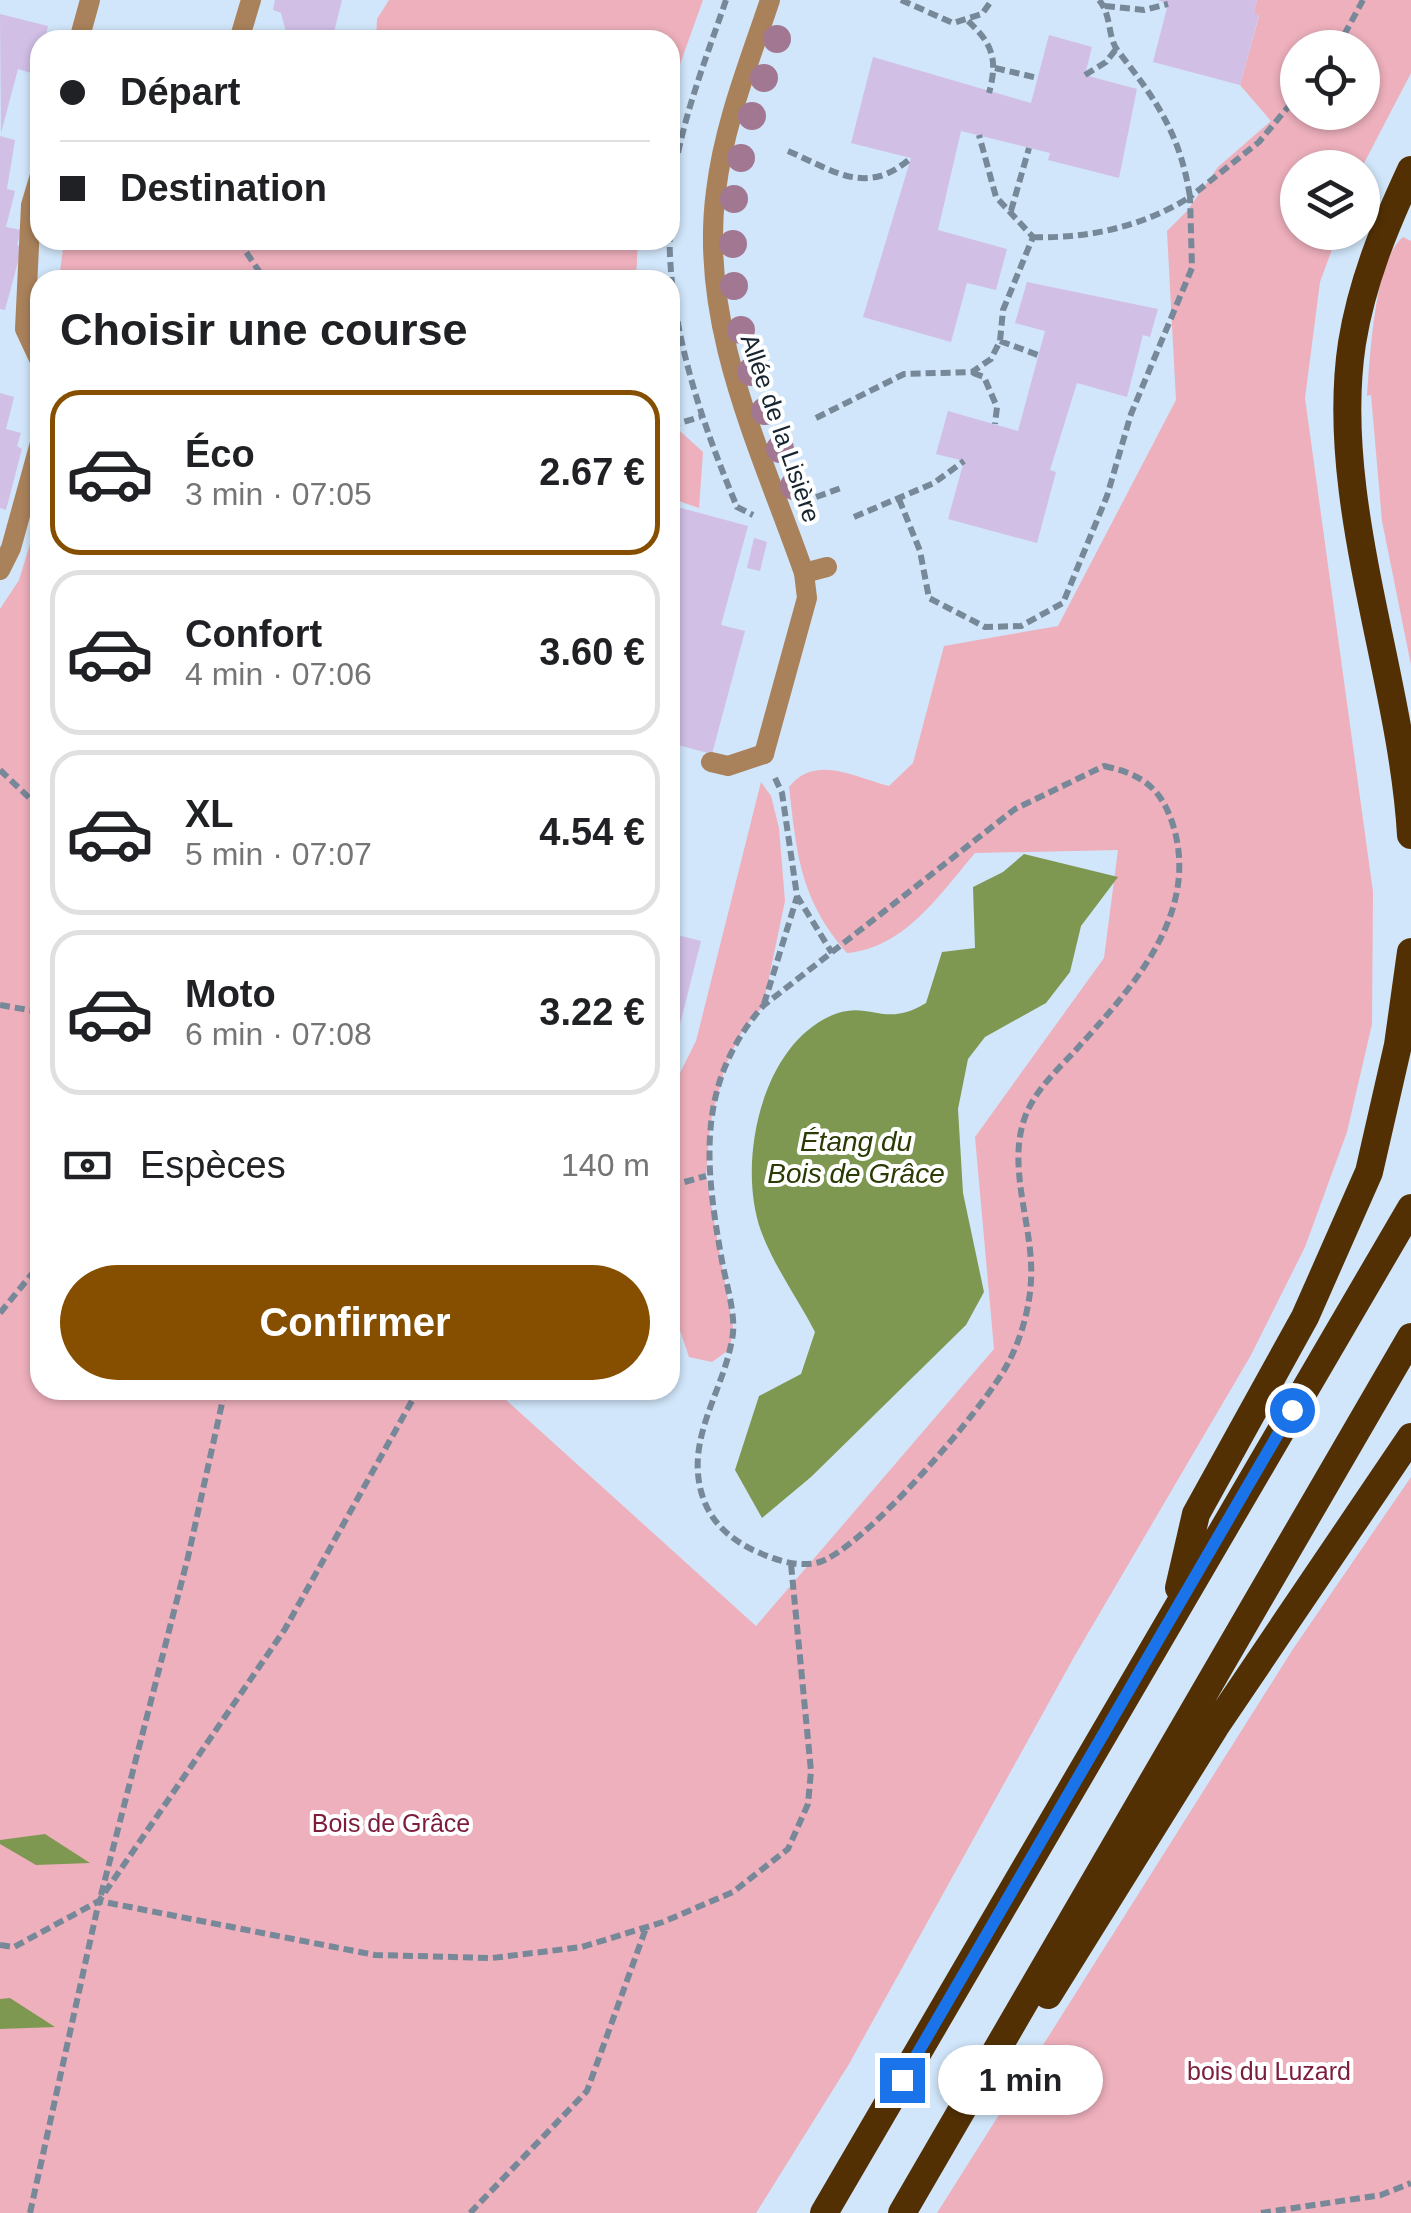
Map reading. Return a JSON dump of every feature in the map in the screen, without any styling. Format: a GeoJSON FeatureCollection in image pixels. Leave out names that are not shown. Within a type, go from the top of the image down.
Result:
{"type":"FeatureCollection","features":[{"type":"Feature","properties":{"kind":"highway"},"geometry":{"type":"LineString","coordinates":[[1411,170],[1376,248],[1352,344],[1350,439],[1364,549],[1408,793],[1411,834]]}},
{"type":"Feature","properties":{"kind":"highway"},"geometry":{"type":"LineString","coordinates":[[1174,1612],[1196,1514],[1305,1318],[1369,1172],[1398,1045],[1411,952]]}},
{"type":"Feature","properties":{"kind":"highway"},"geometry":{"type":"LineString","coordinates":[[824,2213],[1411,1208]]}},
{"type":"Feature","properties":{"kind":"highway"},"geometry":{"type":"LineString","coordinates":[[903,2213],[1411,1337]]}},
{"type":"Feature","properties":{"kind":"highway"},"geometry":{"type":"LineString","coordinates":[[903,2213],[1092,1929],[1216,1727],[1411,1438]]}},
{"type":"Feature","properties":{"kind":"street"},"geometry":{"type":"LineString","coordinates":[[82,30],[90,0]]}},
{"type":"Feature","properties":{"kind":"street"},"geometry":{"type":"LineString","coordinates":[[242,30],[251,0]]}},
{"type":"Feature","properties":{"kind":"street","name":"Allée de la Lisière"},"geometry":{"type":"LineString","coordinates":[[764,754],[807,598],[804,573],[726,356],[713,267],[715,192],[726,137],[770,0]]}},
{"type":"Feature","properties":{"kind":"street"},"geometry":{"type":"LineString","coordinates":[[30,272],[25,329],[30,339]]}},
{"type":"Feature","properties":{"kind":"street"},"geometry":{"type":"LineString","coordinates":[[0,570],[11,548],[30,480]]}},
{"type":"Feature","properties":{"kind":"street"},"geometry":{"type":"LineString","coordinates":[[804,573],[827,568]]}},
{"type":"Feature","properties":{"kind":"street"},"geometry":{"type":"LineString","coordinates":[[710,762],[728,766],[764,754]]}},
{"type":"Feature","properties":{"kind":"path"},"geometry":{"type":"LineString","coordinates":[[901,0],[937,18],[968,21],[982,14],[992,0]]}},
{"type":"Feature","properties":{"kind":"path"},"geometry":{"type":"LineString","coordinates":[[1347,30],[1363,0]]}},
{"type":"Feature","properties":{"kind":"path"},"geometry":{"type":"LineString","coordinates":[[898,499],[920,551],[929,598],[985,627],[1021,626],[1063,603],[1107,496],[1131,414],[1192,268],[1186,168],[1163,111],[1130,61],[1116,49],[1101,3],[1144,10],[1168,4]]}},
{"type":"Feature","properties":{"kind":"path"},"geometry":{"type":"LineString","coordinates":[[968,21],[994,52],[996,68],[989,92]]}},
{"type":"Feature","properties":{"kind":"path"},"geometry":{"type":"LineString","coordinates":[[1085,74],[1106,62],[1116,49]]}},
{"type":"Feature","properties":{"kind":"path"},"geometry":{"type":"LineString","coordinates":[[996,68],[1038,78]]}},
{"type":"Feature","properties":{"kind":"path"},"geometry":{"type":"LineString","coordinates":[[1032,237],[1087,234],[1152,221],[1190,197],[1259,142],[1280,117]]}},
{"type":"Feature","properties":{"kind":"path"},"geometry":{"type":"LineString","coordinates":[[978,135],[996,198],[1032,237]]}},
{"type":"Feature","properties":{"kind":"path"},"geometry":{"type":"LineString","coordinates":[[1012,211],[1029,148]]}},
{"type":"Feature","properties":{"kind":"path"},"geometry":{"type":"LineString","coordinates":[[788,150],[849,178],[869,180],[894,172],[910,158]]}},
{"type":"Feature","properties":{"kind":"path"},"geometry":{"type":"LineString","coordinates":[[972,372],[991,359],[1000,340],[1003,310],[1032,237]]}},
{"type":"Feature","properties":{"kind":"path"},"geometry":{"type":"LineString","coordinates":[[1000,340],[1038,354]]}},
{"type":"Feature","properties":{"kind":"path"},"geometry":{"type":"LineString","coordinates":[[816,418],[904,374],[972,372],[984,377],[992,393],[995,424]]}},
{"type":"Feature","properties":{"kind":"path"},"geometry":{"type":"LineString","coordinates":[[680,423],[700,417]]}},
{"type":"Feature","properties":{"kind":"path"},"geometry":{"type":"LineString","coordinates":[[854,517],[951,475],[964,461]]}},
{"type":"Feature","properties":{"kind":"path"},"geometry":{"type":"LineString","coordinates":[[780,506],[844,487]]}},
{"type":"Feature","properties":{"kind":"path"},"geometry":{"type":"LineString","coordinates":[[764,754],[782,793],[797,896],[832,953]]}},
{"type":"Feature","properties":{"kind":"path"},"geometry":{"type":"LineString","coordinates":[[1104,766],[1136,773],[1156,788],[1169,812],[1178,840],[1179,870],[1174,912],[1162,940],[1115,1006],[1044,1085],[1025,1117],[1018,1161],[1032,1266],[1026,1315],[1007,1366],[976,1410],[864,1531],[819,1563],[790,1564],[737,1542],[716,1524],[701,1492],[697,1454],[734,1327],[706,1176],[710,1125],[725,1067],[743,1029],[763,1006],[832,953],[1015,809],[1104,766]]}},
{"type":"Feature","properties":{"kind":"path"},"geometry":{"type":"LineString","coordinates":[[0,770],[30,798]]}},
{"type":"Feature","properties":{"kind":"path"},"geometry":{"type":"LineString","coordinates":[[763,1006],[797,896]]}},
{"type":"Feature","properties":{"kind":"path"},"geometry":{"type":"LineString","coordinates":[[0,1006],[30,1010]]}},
{"type":"Feature","properties":{"kind":"path"},"geometry":{"type":"LineString","coordinates":[[680,1183],[706,1176]]}},
{"type":"Feature","properties":{"kind":"path"},"geometry":{"type":"LineString","coordinates":[[0,1313],[30,1276]]}},
{"type":"Feature","properties":{"kind":"path"},"geometry":{"type":"LineString","coordinates":[[30,2213],[99,1901],[188,1557],[223,1400]]}},
{"type":"Feature","properties":{"kind":"path"},"geometry":{"type":"LineString","coordinates":[[0,1945],[14,1947],[99,1901],[285,1629],[412,1400]]}},
{"type":"Feature","properties":{"kind":"path"},"geometry":{"type":"LineString","coordinates":[[99,1901],[375,1956],[492,1958],[582,1947],[646,1928],[733,1892],[788,1850],[799,1828],[812,1772],[790,1564]]}},
{"type":"Feature","properties":{"kind":"path"},"geometry":{"type":"LineString","coordinates":[[470,2213],[586,2092],[646,1928]]}},
{"type":"Feature","properties":{"kind":"path"},"geometry":{"type":"LineString","coordinates":[[1261,2213],[1381,2195],[1411,2183]]}},
{"type":"Feature","properties":{"kind":"green space"},"geometry":{"type":"Polygon","coordinates":[[[389,0],[703,0],[680,64],[680,30],[376,30],[377,19],[389,0]]]}},
{"type":"Feature","properties":{"kind":"green space","name":"Bois de Grâce"},"geometry":{"type":"Polygon","coordinates":[[[1257,0],[1411,0],[1411,73],[1371,150],[1280,150],[1280,250],[1332,250],[1320,282],[1305,398],[1373,892],[1372,1024],[1347,1132],[1305,1247],[1251,1355],[1074,1657],[849,2064],[756,2213],[0,2213],[0,609],[19,580],[30,544],[30,1400],[506,1400],[756,1626],[994,1349],[975,1137],[1104,958],[1118,850],[975,853],[904,930],[868,949],[847,953],[819,914],[803,875],[789,787],[800,777],[823,770],[889,786],[913,763],[944,646],[1058,626],[1176,400],[1167,231],[1187,211],[1218,167],[1271,121],[1240,85],[1259,16],[1254,14],[1257,0]]]}},
{"type":"Feature","properties":{"kind":"green space"},"geometry":{"type":"Polygon","coordinates":[[[1403,237],[1411,241],[1411,665],[1382,521],[1371,395],[1367,396],[1380,288],[1393,249],[1403,237]]]}},
{"type":"Feature","properties":{"kind":"green space"},"geometry":{"type":"Polygon","coordinates":[[[63,250],[638,250],[636,270],[60,270],[63,250]]]}},
{"type":"Feature","properties":{"kind":"green space"},"geometry":{"type":"Polygon","coordinates":[[[680,431],[703,452],[699,508],[680,501],[680,431]]]}},
{"type":"Feature","properties":{"kind":"green space"},"geometry":{"type":"Polygon","coordinates":[[[761,782],[771,796],[779,828],[785,901],[763,1006],[743,1029],[725,1067],[710,1125],[706,1176],[733,1327],[730,1349],[712,1362],[689,1357],[680,1330],[680,1073],[696,1041],[761,782]]]}},
{"type":"Feature","properties":{"kind":"green space","name":"bois du Luzard"},"geometry":{"type":"Polygon","coordinates":[[[1411,1477],[1411,2213],[937,2213],[1293,1649],[1411,1477]]]}},
{"type":"Feature","properties":{"kind":"water","name":"Étang du Bois de Grâce"},"geometry":{"type":"Polygon","coordinates":[[[1024,854],[1118,877],[1081,926],[1070,972],[1046,1003],[985,1037],[968,1059],[958,1109],[963,1193],[984,1292],[966,1325],[811,1477],[762,1518],[735,1470],[759,1396],[801,1374],[815,1332],[766,1244],[754,1203],[754,1139],[774,1075],[790,1048],[812,1027],[838,1013],[860,1010],[900,1014],[926,1003],[942,952],[975,948],[973,887],[1003,872],[1024,854]]]}},
{"type":"Feature","properties":{"kind":"water"},"geometry":{"type":"Polygon","coordinates":[[[45,1834],[90,1863],[36,1865],[0,1844],[0,1840],[45,1834]]]}},
{"type":"Feature","properties":{"kind":"water"},"geometry":{"type":"Polygon","coordinates":[[[10,1998],[55,2027],[0,2029],[0,1999],[10,1998]]]}},
{"type":"Feature","properties":{"kind":"building"},"geometry":{"type":"Polygon","coordinates":[[[275,0],[342,0],[334,30],[285,30],[281,13],[273,10],[275,0]]]}},
{"type":"Feature","properties":{"kind":"building"},"geometry":{"type":"Polygon","coordinates":[[[1158,0],[1257,0],[1254,14],[1259,15],[1240,85],[1153,62],[1168,4],[1158,0]]]}},
{"type":"Feature","properties":{"kind":"building"},"geometry":{"type":"Polygon","coordinates":[[[0,14],[48,26],[47,30],[30,30],[30,73],[18,69],[1,133],[0,14]]]}},
{"type":"Feature","properties":{"kind":"building"},"geometry":{"type":"Polygon","coordinates":[[[1049,35],[1092,47],[1085,75],[1137,89],[1119,178],[1048,160],[1050,153],[961,131],[938,230],[1007,249],[996,290],[967,283],[951,342],[863,317],[911,158],[851,143],[873,57],[1031,103],[1049,35]]]}},
{"type":"Feature","properties":{"kind":"building"},"geometry":{"type":"Polygon","coordinates":[[[0,136],[15,140],[7,189],[15,191],[6,227],[21,230],[17,245],[22,247],[5,310],[0,309],[0,136]]]}},
{"type":"Feature","properties":{"kind":"building"},"geometry":{"type":"Polygon","coordinates":[[[1027,282],[1158,309],[1150,337],[1143,335],[1127,397],[1077,383],[1050,470],[1056,472],[1037,543],[948,519],[964,461],[936,454],[948,411],[1018,431],[1045,331],[1015,323],[1027,282]]]}},
{"type":"Feature","properties":{"kind":"building"},"geometry":{"type":"Polygon","coordinates":[[[0,393],[14,397],[6,429],[21,433],[17,446],[22,449],[6,510],[0,508],[0,393]]]}},
{"type":"Feature","properties":{"kind":"building"},"geometry":{"type":"Polygon","coordinates":[[[680,508],[748,526],[721,625],[745,631],[712,754],[680,746],[680,508]]]}},
{"type":"Feature","properties":{"kind":"building"},"geometry":{"type":"Polygon","coordinates":[[[754,538],[767,542],[760,571],[747,568],[754,538]]]}},
{"type":"Feature","properties":{"kind":"building"},"geometry":{"type":"Polygon","coordinates":[[[680,936],[701,941],[680,1024],[680,936]]]}},
{"type":"Feature","properties":{"kind":"route"},"geometry":{"type":"LineString","coordinates":[[902,2080],[1292,1410]]}}]}
